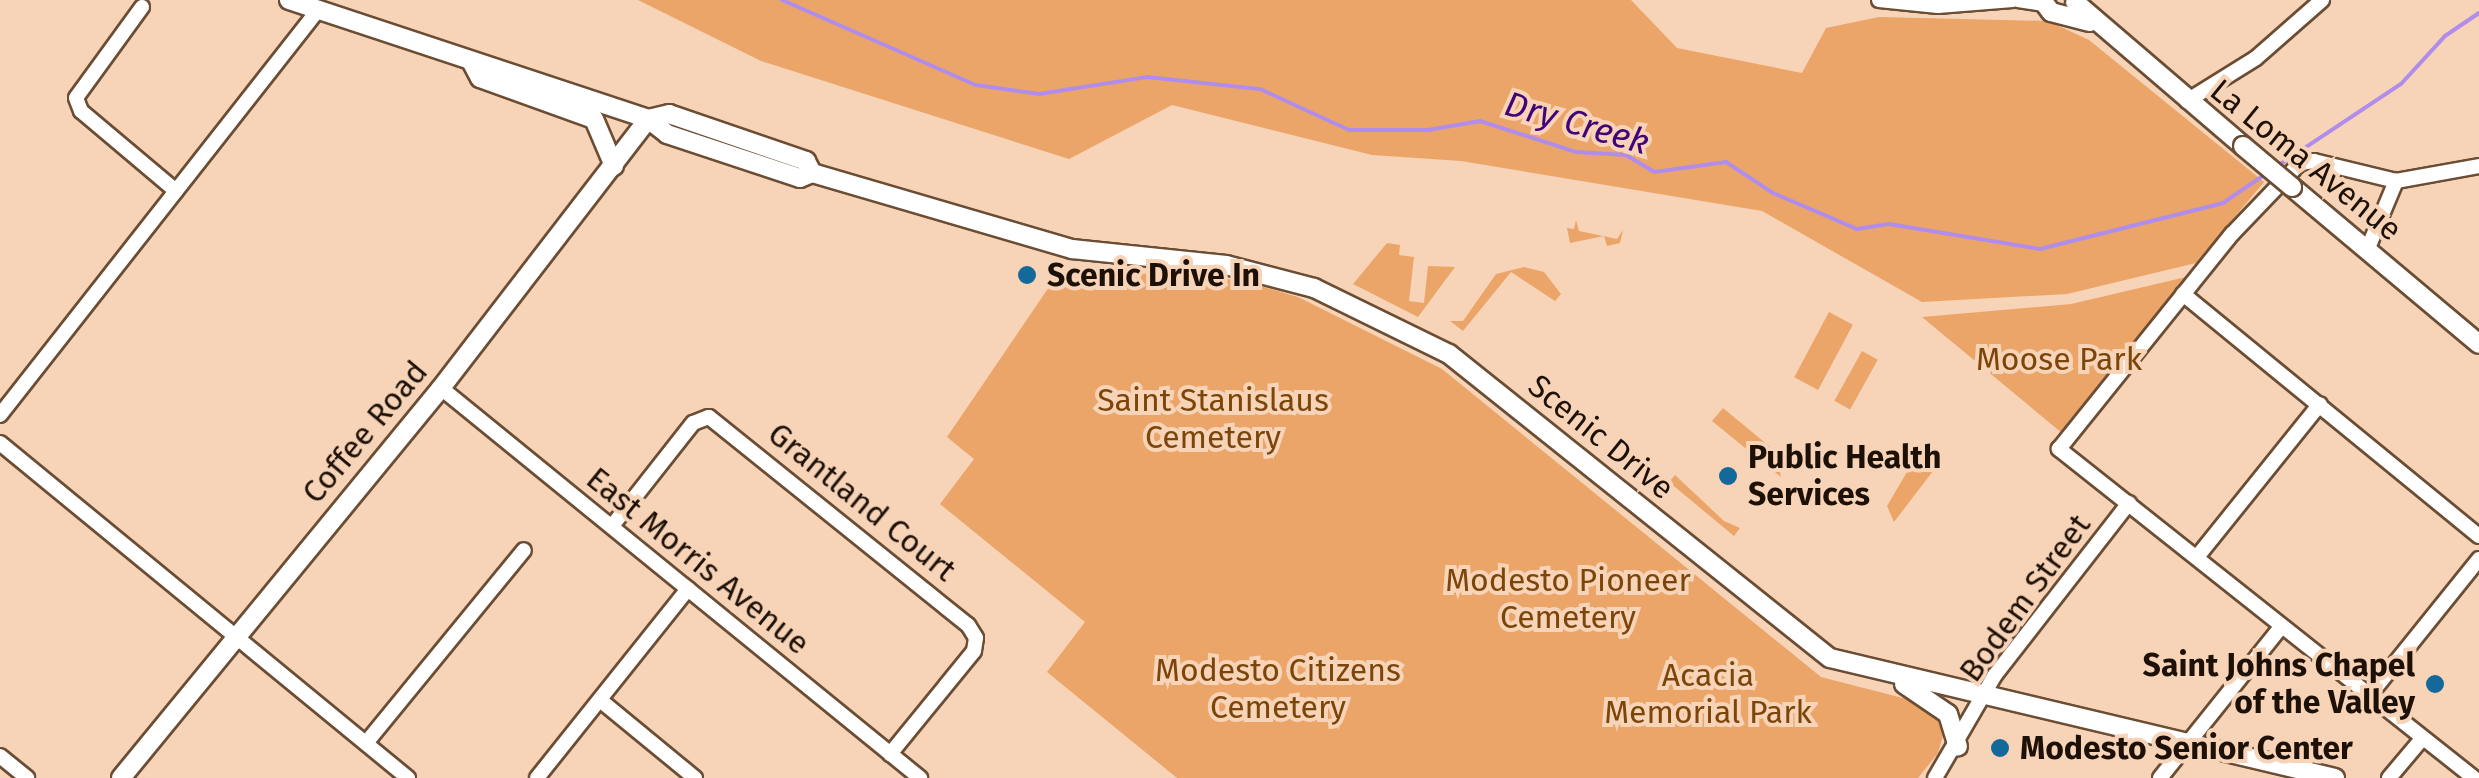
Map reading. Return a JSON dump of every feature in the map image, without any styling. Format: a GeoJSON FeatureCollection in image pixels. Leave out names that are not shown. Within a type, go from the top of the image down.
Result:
{"type":"FeatureCollection","features":[{"type":"Feature","properties":{"kind":"main road","name":"Scenic Drive"},"geometry":{"type":"LineString","coordinates":[[289,0],[648,119],[669,114],[806,161],[812,173],[1066,248],[1226,265],[1314,288],[1449,354],[1814,649],[1891,676],[2335,778]]}},
{"type":"Feature","properties":{"kind":"main road","name":"La Loma Avenue"},"geometry":{"type":"LineString","coordinates":[[2042,2],[2071,5],[2479,344]]}},
{"type":"Feature","properties":{"kind":"main road"},"geometry":{"type":"LineString","coordinates":[[471,60],[480,78],[594,118],[614,166]]}},
{"type":"Feature","properties":{"kind":"main road","name":"Coffee Road"},"geometry":{"type":"LineString","coordinates":[[121,778],[441,388],[648,119]]}},
{"type":"Feature","properties":{"kind":"main road"},"geometry":{"type":"LineString","coordinates":[[1891,676],[1943,709],[1958,746]]}},
{"type":"Feature","properties":{"kind":"street"},"geometry":{"type":"LineString","coordinates":[[1879,0],[1938,6],[2042,2]]}},
{"type":"Feature","properties":{"kind":"street"},"geometry":{"type":"LineString","coordinates":[[2187,101],[2256,58],[2322,0]]}},
{"type":"Feature","properties":{"kind":"street"},"geometry":{"type":"LineString","coordinates":[[142,7],[76,98],[81,110],[176,191]]}},
{"type":"Feature","properties":{"kind":"street"},"geometry":{"type":"LineString","coordinates":[[0,415],[318,10]]}},
{"type":"Feature","properties":{"kind":"street"},"geometry":{"type":"LineString","coordinates":[[2474,778],[2444,759],[2198,556],[2059,449],[2183,294],[2300,164],[2396,180],[2471,168],[2479,182]]}},
{"type":"Feature","properties":{"kind":"street"},"geometry":{"type":"LineString","coordinates":[[2368,248],[2396,180]]}},
{"type":"Feature","properties":{"kind":"street"},"geometry":{"type":"LineString","coordinates":[[2183,294],[2479,536]]}},
{"type":"Feature","properties":{"kind":"street","name":"East Morris Avenue"},"geometry":{"type":"LineString","coordinates":[[441,388],[920,778]]}},
{"type":"Feature","properties":{"kind":"street"},"geometry":{"type":"LineString","coordinates":[[2198,556],[2320,404]]}},
{"type":"Feature","properties":{"kind":"street","name":"Grantland Court"},"geometry":{"type":"LineString","coordinates":[[612,526],[694,423],[709,418],[968,624],[976,638],[974,651],[890,754]]}},
{"type":"Feature","properties":{"kind":"street"},"geometry":{"type":"LineString","coordinates":[[0,443],[408,778]]}},
{"type":"Feature","properties":{"kind":"street","name":"Bodem Street"},"geometry":{"type":"LineString","coordinates":[[1935,778],[1984,698],[2130,504]]}},
{"type":"Feature","properties":{"kind":"street"},"geometry":{"type":"LineString","coordinates":[[366,744],[524,550]]}},
{"type":"Feature","properties":{"kind":"street"},"geometry":{"type":"LineString","coordinates":[[2368,698],[2479,560]]}},
{"type":"Feature","properties":{"kind":"street"},"geometry":{"type":"LineString","coordinates":[[536,778],[688,589]]}},
{"type":"Feature","properties":{"kind":"street"},"geometry":{"type":"LineString","coordinates":[[2160,778],[2282,627]]}},
{"type":"Feature","properties":{"kind":"street"},"geometry":{"type":"LineString","coordinates":[[600,700],[695,778]]}},
{"type":"Feature","properties":{"kind":"street"},"geometry":{"type":"LineString","coordinates":[[2390,778],[2421,740]]}},
{"type":"Feature","properties":{"kind":"street"},"geometry":{"type":"LineString","coordinates":[[0,756],[28,778]]}},
{"type":"Feature","properties":{"kind":"street"},"geometry":{"type":"LineString","coordinates":[[2444,759],[2459,778]]}},
{"type":"Feature","properties":{"kind":"green space"},"geometry":{"type":"Polygon","coordinates":[[[638,0],[1631,0],[1677,48],[1802,73],[1826,28],[1879,17],[2048,21],[2089,40],[2264,182],[2196,263],[2067,294],[1922,302],[1762,211],[1461,161],[1372,155],[1172,105],[1069,159],[761,61],[638,0]]]}},
{"type":"Feature","properties":{"kind":"green space"},"geometry":{"type":"Polygon","coordinates":[[[1576,220],[1579,231],[1603,236],[1570,243],[1567,228],[1574,229],[1576,220]]]}},
{"type":"Feature","properties":{"kind":"green space"},"geometry":{"type":"Polygon","coordinates":[[[1623,230],[1620,243],[1607,246],[1604,236],[1617,239],[1623,230]]]}},
{"type":"Feature","properties":{"kind":"green space"},"geometry":{"type":"Polygon","coordinates":[[[1387,243],[1400,245],[1399,255],[1414,257],[1409,301],[1424,303],[1428,266],[1455,267],[1418,317],[1353,284],[1387,243]]]}},
{"type":"Feature","properties":{"kind":"green space"},"geometry":{"type":"Polygon","coordinates":[[[1524,267],[1544,272],[1561,294],[1555,301],[1511,272],[1463,331],[1450,321],[1463,321],[1496,274],[1524,267]]]}},
{"type":"Feature","properties":{"kind":"green space"},"geometry":{"type":"Polygon","coordinates":[[[1062,268],[1240,280],[1298,297],[1442,369],[1821,677],[1926,704],[1946,725],[1938,753],[1918,778],[1177,778],[1047,672],[1085,622],[940,504],[974,459],[947,437],[1062,268]]]}},
{"type":"Feature","properties":{"kind":"green space","name":"Moose Park"},"geometry":{"type":"Polygon","coordinates":[[[2199,274],[2068,438],[1922,317],[2071,304],[2199,274]]]}},
{"type":"Feature","properties":{"kind":"green space"},"geometry":{"type":"Polygon","coordinates":[[[1829,312],[1853,325],[1818,390],[1794,377],[1829,312]]]}},
{"type":"Feature","properties":{"kind":"green space"},"geometry":{"type":"Polygon","coordinates":[[[1862,351],[1878,360],[1850,410],[1834,401],[1862,351]]]}},
{"type":"Feature","properties":{"kind":"green space"},"geometry":{"type":"Polygon","coordinates":[[[1723,408],[1775,451],[1781,477],[1712,421],[1723,408]]]}},
{"type":"Feature","properties":{"kind":"green space"},"geometry":{"type":"Polygon","coordinates":[[[1914,460],[1933,471],[1894,522],[1887,506],[1914,460]]]}},
{"type":"Feature","properties":{"kind":"green space"},"geometry":{"type":"Polygon","coordinates":[[[1675,475],[1724,521],[1740,528],[1734,536],[1669,482],[1675,475]]]}},
{"type":"Feature","properties":{"kind":"waterway","name":"Dry Creek"},"geometry":{"type":"LineString","coordinates":[[782,0],[976,85],[1039,94],[1147,77],[1260,89],[1349,130],[1428,130],[1480,121],[1576,152],[1626,155],[1654,172],[1726,162],[1773,193],[1857,229],[1889,224],[2040,249],[2223,203],[2267,173]]}},
{"type":"Feature","properties":{"kind":"waterway","name":"Dry Creek"},"geometry":{"type":"LineString","coordinates":[[2279,165],[2401,84],[2445,36],[2479,13]]}},
{"type":"Feature","properties":{"kind":"place","name":"Scenic Drive In"},"geometry":{"type":"Point","coordinates":[1027,275]}},
{"type":"Feature","properties":{"kind":"place","name":"Public Health Services"},"geometry":{"type":"Point","coordinates":[1728,476]}},
{"type":"Feature","properties":{"kind":"place","name":"Saint Johns Chapel of the Valley"},"geometry":{"type":"Point","coordinates":[2435,684]}},
{"type":"Feature","properties":{"kind":"place","name":"Modesto Senior Center"},"geometry":{"type":"Point","coordinates":[2000,748]}},
{"type":"Feature","properties":{"kind":"park label","name":"Saint Stanislaus Cemetery"},"geometry":{"type":"Point","coordinates":[1213,420]}},
{"type":"Feature","properties":{"kind":"park label","name":"Modesto Pioneer Cemetery"},"geometry":{"type":"Point","coordinates":[1568,600]}},
{"type":"Feature","properties":{"kind":"park label","name":"Modesto Citizens Cemetery"},"geometry":{"type":"Point","coordinates":[1278,690]}},
{"type":"Feature","properties":{"kind":"park label","name":"Acacia Memorial Park"},"geometry":{"type":"Point","coordinates":[1708,694]}}]}
